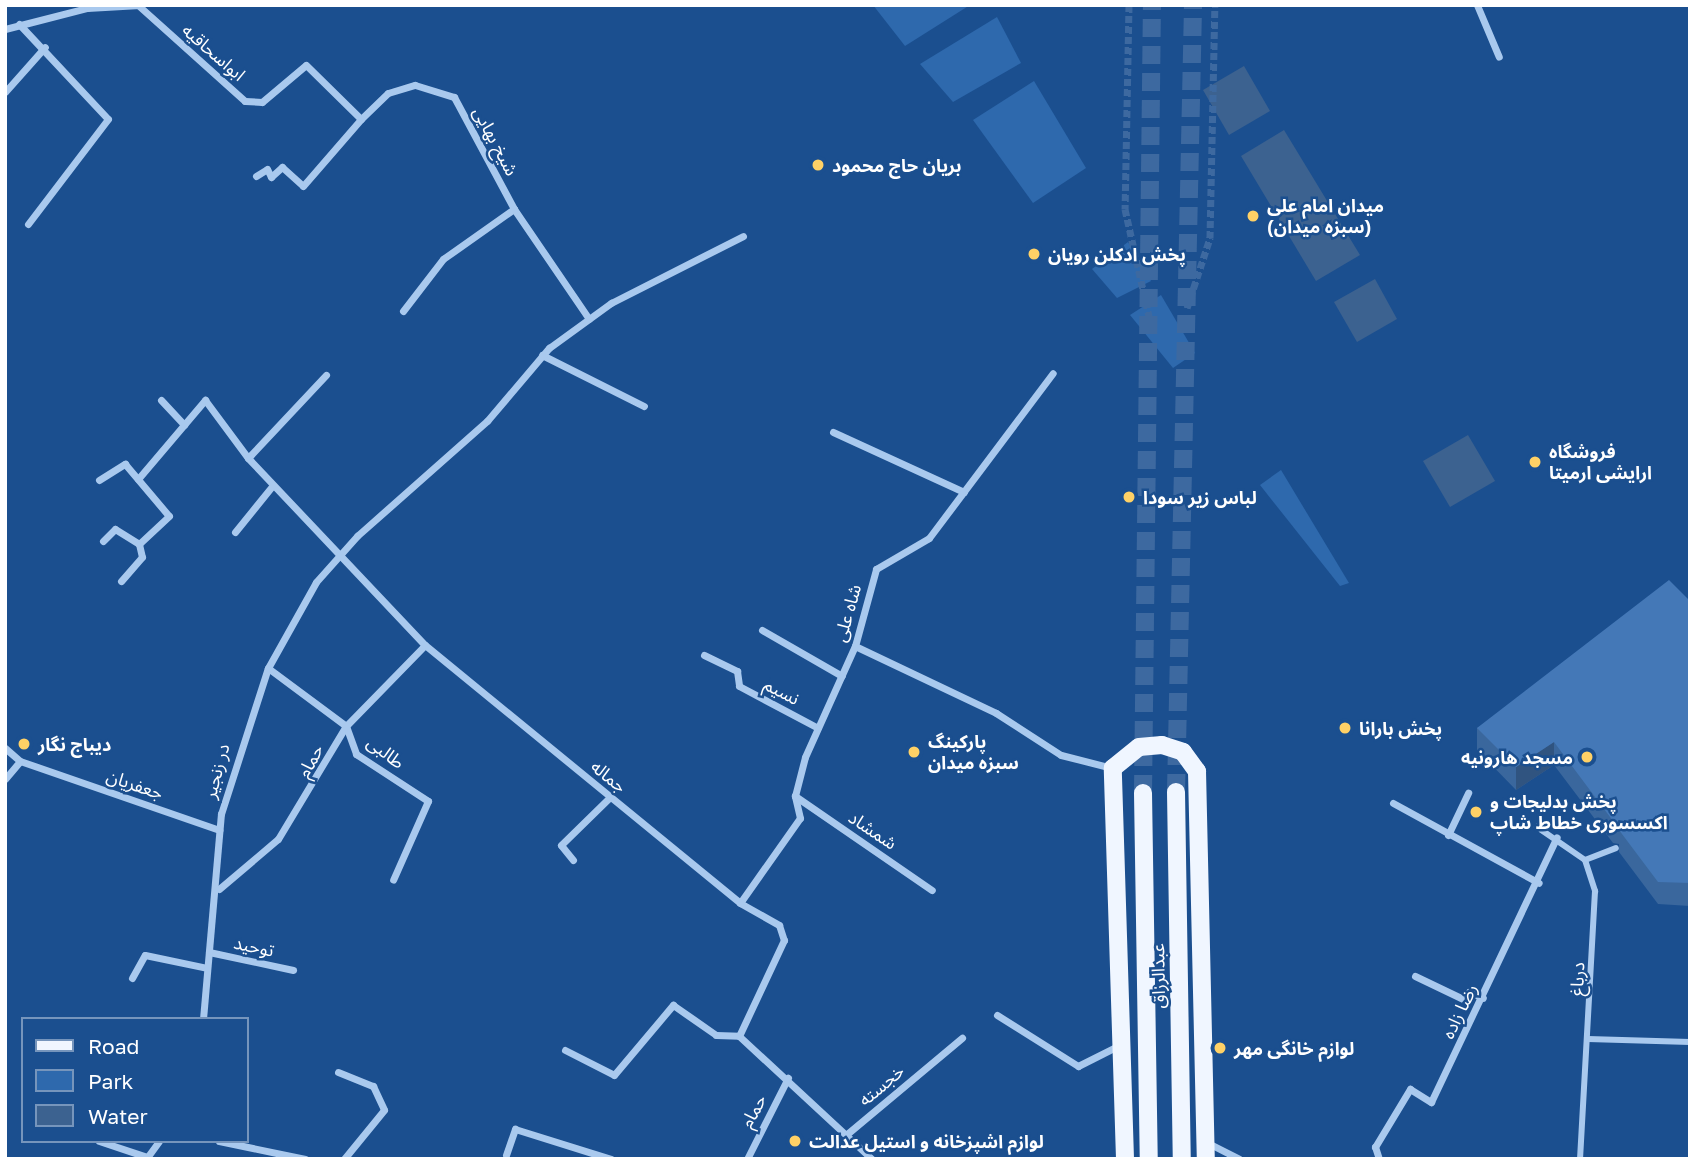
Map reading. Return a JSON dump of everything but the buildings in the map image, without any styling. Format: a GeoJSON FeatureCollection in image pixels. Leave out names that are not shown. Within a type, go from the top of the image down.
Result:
{"type":"FeatureCollection","features":[{"type":"Feature","properties":{"kind":"main road"},"geometry":{"type":"LineString","coordinates":[[1125,1159],[1124,1043],[1113,768],[1139,747],[1162,745],[1183,752],[1198,771],[1206,1151]]}},
{"type":"Feature","properties":{"kind":"main road","name":"عبدالرزاق"},"geometry":{"type":"LineString","coordinates":[[1176,792],[1182,1159]]}},
{"type":"Feature","properties":{"kind":"main road","name":"عبدالرزاق"},"geometry":{"type":"LineString","coordinates":[[1143,793],[1149,1159]]}},
{"type":"Feature","properties":{"kind":"street"},"geometry":{"type":"LineString","coordinates":[[5,29],[88,8],[139,6]]}},
{"type":"Feature","properties":{"kind":"street","name":"ابواسحاقیه"},"geometry":{"type":"LineString","coordinates":[[139,6],[245,100],[262,102],[306,65],[361,119]]}},
{"type":"Feature","properties":{"kind":"street"},"geometry":{"type":"LineString","coordinates":[[1479,6],[1499,57]]}},
{"type":"Feature","properties":{"kind":"street"},"geometry":{"type":"LineString","coordinates":[[19,24],[45,47],[108,119],[28,224]]}},
{"type":"Feature","properties":{"kind":"street"},"geometry":{"type":"LineString","coordinates":[[5,92],[45,47]]}},
{"type":"Feature","properties":{"kind":"street","name":"شیخ بهایی"},"geometry":{"type":"LineString","coordinates":[[256,176],[267,169],[271,177],[282,167],[303,186],[361,119],[388,93],[415,85],[454,97],[514,209],[589,319]]}},
{"type":"Feature","properties":{"kind":"street"},"geometry":{"type":"LineString","coordinates":[[403,310],[443,259],[514,209]]}},
{"type":"Feature","properties":{"kind":"street"},"geometry":{"type":"LineString","coordinates":[[339,556],[487,421],[542,355],[589,319],[667,271],[743,236]]}},
{"type":"Feature","properties":{"kind":"street"},"geometry":{"type":"LineString","coordinates":[[542,355],[644,406]]}},
{"type":"Feature","properties":{"kind":"street","name":"شاه علی"},"geometry":{"type":"LineString","coordinates":[[740,903],[800,818],[795,796],[818,728],[855,646],[876,569],[929,538],[1053,373]]}},
{"type":"Feature","properties":{"kind":"street"},"geometry":{"type":"LineString","coordinates":[[248,458],[326,375]]}},
{"type":"Feature","properties":{"kind":"street"},"geometry":{"type":"LineString","coordinates":[[138,479],[184,425],[161,400]]}},
{"type":"Feature","properties":{"kind":"street","name":"جماله"},"geometry":{"type":"LineString","coordinates":[[184,425],[205,400],[248,458],[425,645],[740,903],[779,925],[784,940],[739,1036]]}},
{"type":"Feature","properties":{"kind":"street"},"geometry":{"type":"LineString","coordinates":[[833,432],[964,492]]}},
{"type":"Feature","properties":{"kind":"street"},"geometry":{"type":"LineString","coordinates":[[99,480],[125,464],[169,516],[139,544]]}},
{"type":"Feature","properties":{"kind":"street"},"geometry":{"type":"LineString","coordinates":[[234,532],[273,485]]}},
{"type":"Feature","properties":{"kind":"street"},"geometry":{"type":"LineString","coordinates":[[103,541],[115,529],[139,544],[142,557],[121,581]]}},
{"type":"Feature","properties":{"kind":"street","name":"در زنجیر"},"geometry":{"type":"LineString","coordinates":[[203,1017],[207,968],[219,889],[219,830],[246,721],[280,638],[339,556]]}},
{"type":"Feature","properties":{"kind":"street"},"geometry":{"type":"LineString","coordinates":[[762,630],[842,676]]}},
{"type":"Feature","properties":{"kind":"street","name":"حمام"},"geometry":{"type":"LineString","coordinates":[[219,889],[278,839],[346,726],[425,645]]}},
{"type":"Feature","properties":{"kind":"street"},"geometry":{"type":"LineString","coordinates":[[855,646],[996,713],[1061,755],[1113,768]]}},
{"type":"Feature","properties":{"kind":"street","name":"نسیم"},"geometry":{"type":"LineString","coordinates":[[704,655],[737,671],[739,686],[818,728]]}},
{"type":"Feature","properties":{"kind":"street","name":"طالبی"},"geometry":{"type":"LineString","coordinates":[[268,668],[346,726],[356,754],[428,801],[393,880]]}},
{"type":"Feature","properties":{"kind":"street","name":"جعفریان"},"geometry":{"type":"LineString","coordinates":[[5,748],[20,761],[219,830]]}},
{"type":"Feature","properties":{"kind":"street"},"geometry":{"type":"LineString","coordinates":[[5,779],[20,761]]}},
{"type":"Feature","properties":{"kind":"street"},"geometry":{"type":"LineString","coordinates":[[1448,835],[1468,793]]}},
{"type":"Feature","properties":{"kind":"street","name":"شمشاد"},"geometry":{"type":"LineString","coordinates":[[795,796],[932,890]]}},
{"type":"Feature","properties":{"kind":"street"},"geometry":{"type":"LineString","coordinates":[[573,860],[561,845],[610,797]]}},
{"type":"Feature","properties":{"kind":"street"},"geometry":{"type":"LineString","coordinates":[[1393,803],[1539,883]]}},
{"type":"Feature","properties":{"kind":"street"},"geometry":{"type":"LineString","coordinates":[[1537,827],[1557,837],[1585,860],[1616,848]]}},
{"type":"Feature","properties":{"kind":"street","name":"رضا زاده"},"geometry":{"type":"LineString","coordinates":[[1379,1159],[1375,1147],[1410,1088],[1431,1102],[1539,883],[1557,837]]}},
{"type":"Feature","properties":{"kind":"street","name":"درباغ"},"geometry":{"type":"LineString","coordinates":[[1580,1159],[1595,891],[1585,860]]}},
{"type":"Feature","properties":{"kind":"street","name":"توحید"},"geometry":{"type":"LineString","coordinates":[[209,952],[293,970]]}},
{"type":"Feature","properties":{"kind":"street"},"geometry":{"type":"LineString","coordinates":[[132,978],[145,955],[207,968]]}},
{"type":"Feature","properties":{"kind":"street"},"geometry":{"type":"LineString","coordinates":[[1415,976],[1465,1000],[1469,992],[1483,998]]}},
{"type":"Feature","properties":{"kind":"street"},"geometry":{"type":"LineString","coordinates":[[565,1050],[614,1075],[674,1005],[716,1035],[739,1036],[788,1078],[872,1159]]}},
{"type":"Feature","properties":{"kind":"street"},"geometry":{"type":"LineString","coordinates":[[997,1015],[1078,1066],[1124,1043]]}},
{"type":"Feature","properties":{"kind":"street","name":"خجسته"},"geometry":{"type":"LineString","coordinates":[[847,1134],[962,1038]]}},
{"type":"Feature","properties":{"kind":"street"},"geometry":{"type":"LineString","coordinates":[[1588,1039],[1690,1042]]}},
{"type":"Feature","properties":{"kind":"street"},"geometry":{"type":"LineString","coordinates":[[338,1072],[373,1086],[384,1110],[344,1159]]}},
{"type":"Feature","properties":{"kind":"street","name":"حمام"},"geometry":{"type":"LineString","coordinates":[[747,1159],[788,1078]]}},
{"type":"Feature","properties":{"kind":"street"},"geometry":{"type":"LineString","coordinates":[[506,1155],[515,1129],[611,1159]]}},
{"type":"Feature","properties":{"kind":"street"},"geometry":{"type":"LineString","coordinates":[[105,1143],[146,1158],[157,1143]]}},
{"type":"Feature","properties":{"kind":"street"},"geometry":{"type":"LineString","coordinates":[[229,1143],[305,1159]]}},
{"type":"Feature","properties":{"kind":"street"},"geometry":{"type":"LineString","coordinates":[[1206,1151],[1239,1159]]}},
{"type":"Feature","properties":{"kind":"green space"},"geometry":{"type":"Polygon","coordinates":[[[873,5],[970,5],[905,46],[873,5]]]}},
{"type":"Feature","properties":{"kind":"green space"},"geometry":{"type":"Polygon","coordinates":[[[997,17],[1021,63],[953,102],[920,64],[997,17]]]}},
{"type":"Feature","properties":{"kind":"green space"},"geometry":{"type":"Polygon","coordinates":[[[1034,81],[1086,168],[1033,203],[973,120],[1034,81]]]}},
{"type":"Feature","properties":{"kind":"green space"},"geometry":{"type":"Polygon","coordinates":[[[1128,242],[1151,281],[1117,298],[1092,269],[1128,242]]]}},
{"type":"Feature","properties":{"kind":"green space"},"geometry":{"type":"Polygon","coordinates":[[[1161,295],[1195,353],[1173,368],[1130,315],[1161,295]]]}},
{"type":"Feature","properties":{"kind":"green space"},"geometry":{"type":"Polygon","coordinates":[[[1281,470],[1349,583],[1340,586],[1260,485],[1281,470]]]}},
{"type":"Feature","properties":{"kind":"water"},"geometry":{"type":"Polygon","coordinates":[[[1244,66],[1270,111],[1229,135],[1203,90],[1244,66]]]}},
{"type":"Feature","properties":{"kind":"water"},"geometry":{"type":"Polygon","coordinates":[[[1284,130],[1360,255],[1316,281],[1241,156],[1284,130]]]}},
{"type":"Feature","properties":{"kind":"water"},"geometry":{"type":"Polygon","coordinates":[[[1375,279],[1397,319],[1357,342],[1334,302],[1375,279]]]}},
{"type":"Feature","properties":{"kind":"water"},"geometry":{"type":"Polygon","coordinates":[[[1468,435],[1495,481],[1450,507],[1423,461],[1468,435]]]}},
{"type":"Feature","properties":{"kind":"tunnel"},"geometry":{"type":"LineString","coordinates":[[1129,5],[1125,209],[1149,316]]}},
{"type":"Feature","properties":{"kind":"tunnel"},"geometry":{"type":"LineString","coordinates":[[1143,793],[1152,5]]}},
{"type":"Feature","properties":{"kind":"tunnel"},"geometry":{"type":"LineString","coordinates":[[1176,792],[1193,5]]}},
{"type":"Feature","properties":{"kind":"tunnel"},"geometry":{"type":"LineString","coordinates":[[1187,308],[1210,238],[1215,5]]}},
{"type":"Feature","properties":{"kind":"place","name":"بریان حاج محمود"},"geometry":{"type":"Point","coordinates":[818,165]}},
{"type":"Feature","properties":{"kind":"place","name":"میدان امام علی (سبزه میدان)"},"geometry":{"type":"Point","coordinates":[1253,216]}},
{"type":"Feature","properties":{"kind":"place","name":"پخش ادکلن رویان"},"geometry":{"type":"Point","coordinates":[1034,254]}},
{"type":"Feature","properties":{"kind":"place","name":"فروشگاه ارایشی ارمیتا"},"geometry":{"type":"Point","coordinates":[1535,462]}},
{"type":"Feature","properties":{"kind":"place","name":"لباس زیر سودا"},"geometry":{"type":"Point","coordinates":[1129,497]}},
{"type":"Feature","properties":{"kind":"place","name":"پخش بارانا"},"geometry":{"type":"Point","coordinates":[1345,728]}},
{"type":"Feature","properties":{"kind":"place","name":"دیباج نگار"},"geometry":{"type":"Point","coordinates":[24,744]}},
{"type":"Feature","properties":{"kind":"place","name":"پارکینگ سبزه میدان"},"geometry":{"type":"Point","coordinates":[914,752]}},
{"type":"Feature","properties":{"kind":"place","name":"مسجد هارونیه"},"geometry":{"type":"Point","coordinates":[1587,757]}},
{"type":"Feature","properties":{"kind":"place","name":"پخش بدلیجات و اکسسوری خطاط شاپ"},"geometry":{"type":"Point","coordinates":[1476,812]}},
{"type":"Feature","properties":{"kind":"place","name":"لوازم خانگی مهر"},"geometry":{"type":"Point","coordinates":[1220,1048]}},
{"type":"Feature","properties":{"kind":"place","name":"لوازم اشپزخانه و استیل عدالت"},"geometry":{"type":"Point","coordinates":[795,1141]}}]}
